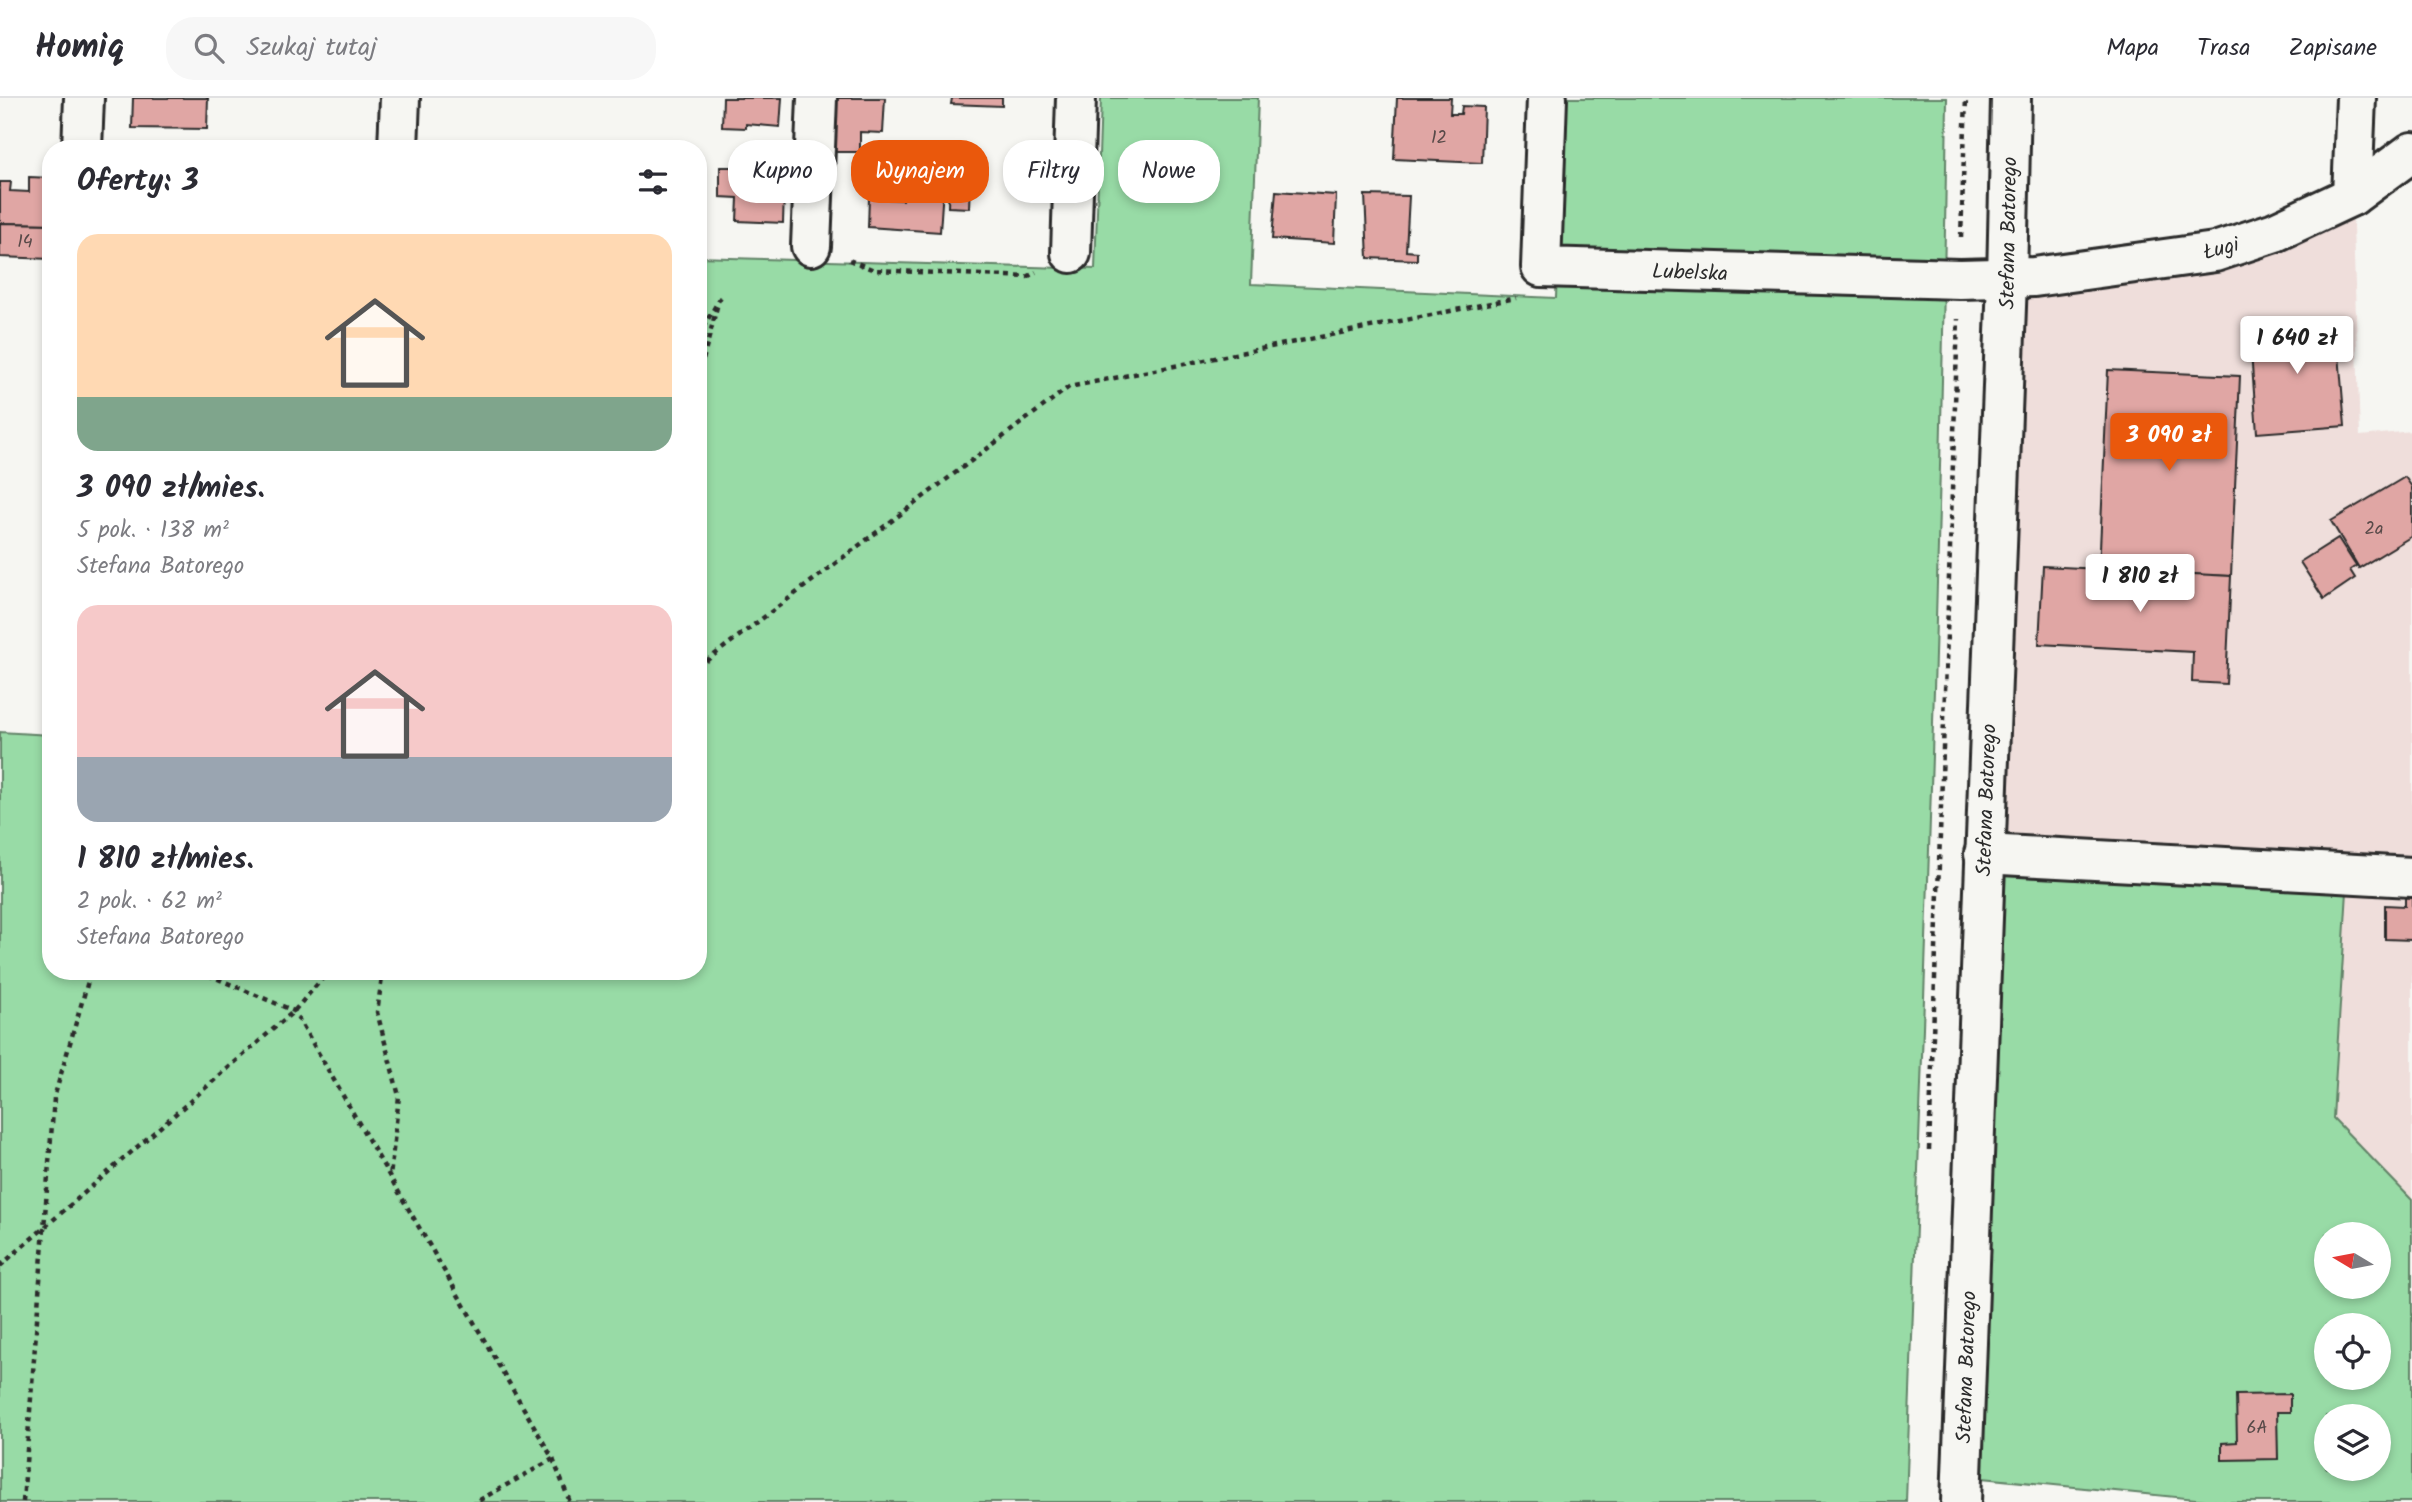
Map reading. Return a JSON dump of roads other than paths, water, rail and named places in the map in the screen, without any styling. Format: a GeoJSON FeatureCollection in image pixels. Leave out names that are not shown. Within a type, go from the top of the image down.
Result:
{"type":"FeatureCollection","features":[{"type":"Feature","properties":{"kind":"street"},"geometry":{"type":"LineString","coordinates":[[82,140],[84,98]]}},
{"type":"Feature","properties":{"kind":"street"},"geometry":{"type":"LineString","coordinates":[[398,140],[400,98]]}},
{"type":"Feature","properties":{"kind":"street"},"geometry":{"type":"LineString","coordinates":[[811,246],[817,98]]}},
{"type":"Feature","properties":{"kind":"street"},"geometry":{"type":"LineString","coordinates":[[1071,253],[1076,98]]}},
{"type":"Feature","properties":{"kind":"street","name":"Lubelska"},"geometry":{"type":"LineString","coordinates":[[1547,98],[1541,267],[2007,280]]}},
{"type":"Feature","properties":{"kind":"street","name":"Stefana Batorego"},"geometry":{"type":"LineString","coordinates":[[1961,1502],[2007,280],[2011,98]]}},
{"type":"Feature","properties":{"kind":"street"},"geometry":{"type":"LineString","coordinates":[[2352,196],[2356,98]]}},
{"type":"Feature","properties":{"kind":"street","name":"Ługi"},"geometry":{"type":"LineString","coordinates":[[2007,280],[2216,252],[2275,232],[2352,196],[2412,152]]}},
{"type":"Feature","properties":{"kind":"street"},"geometry":{"type":"LineString","coordinates":[[1984,854],[2412,877]]}}]}
